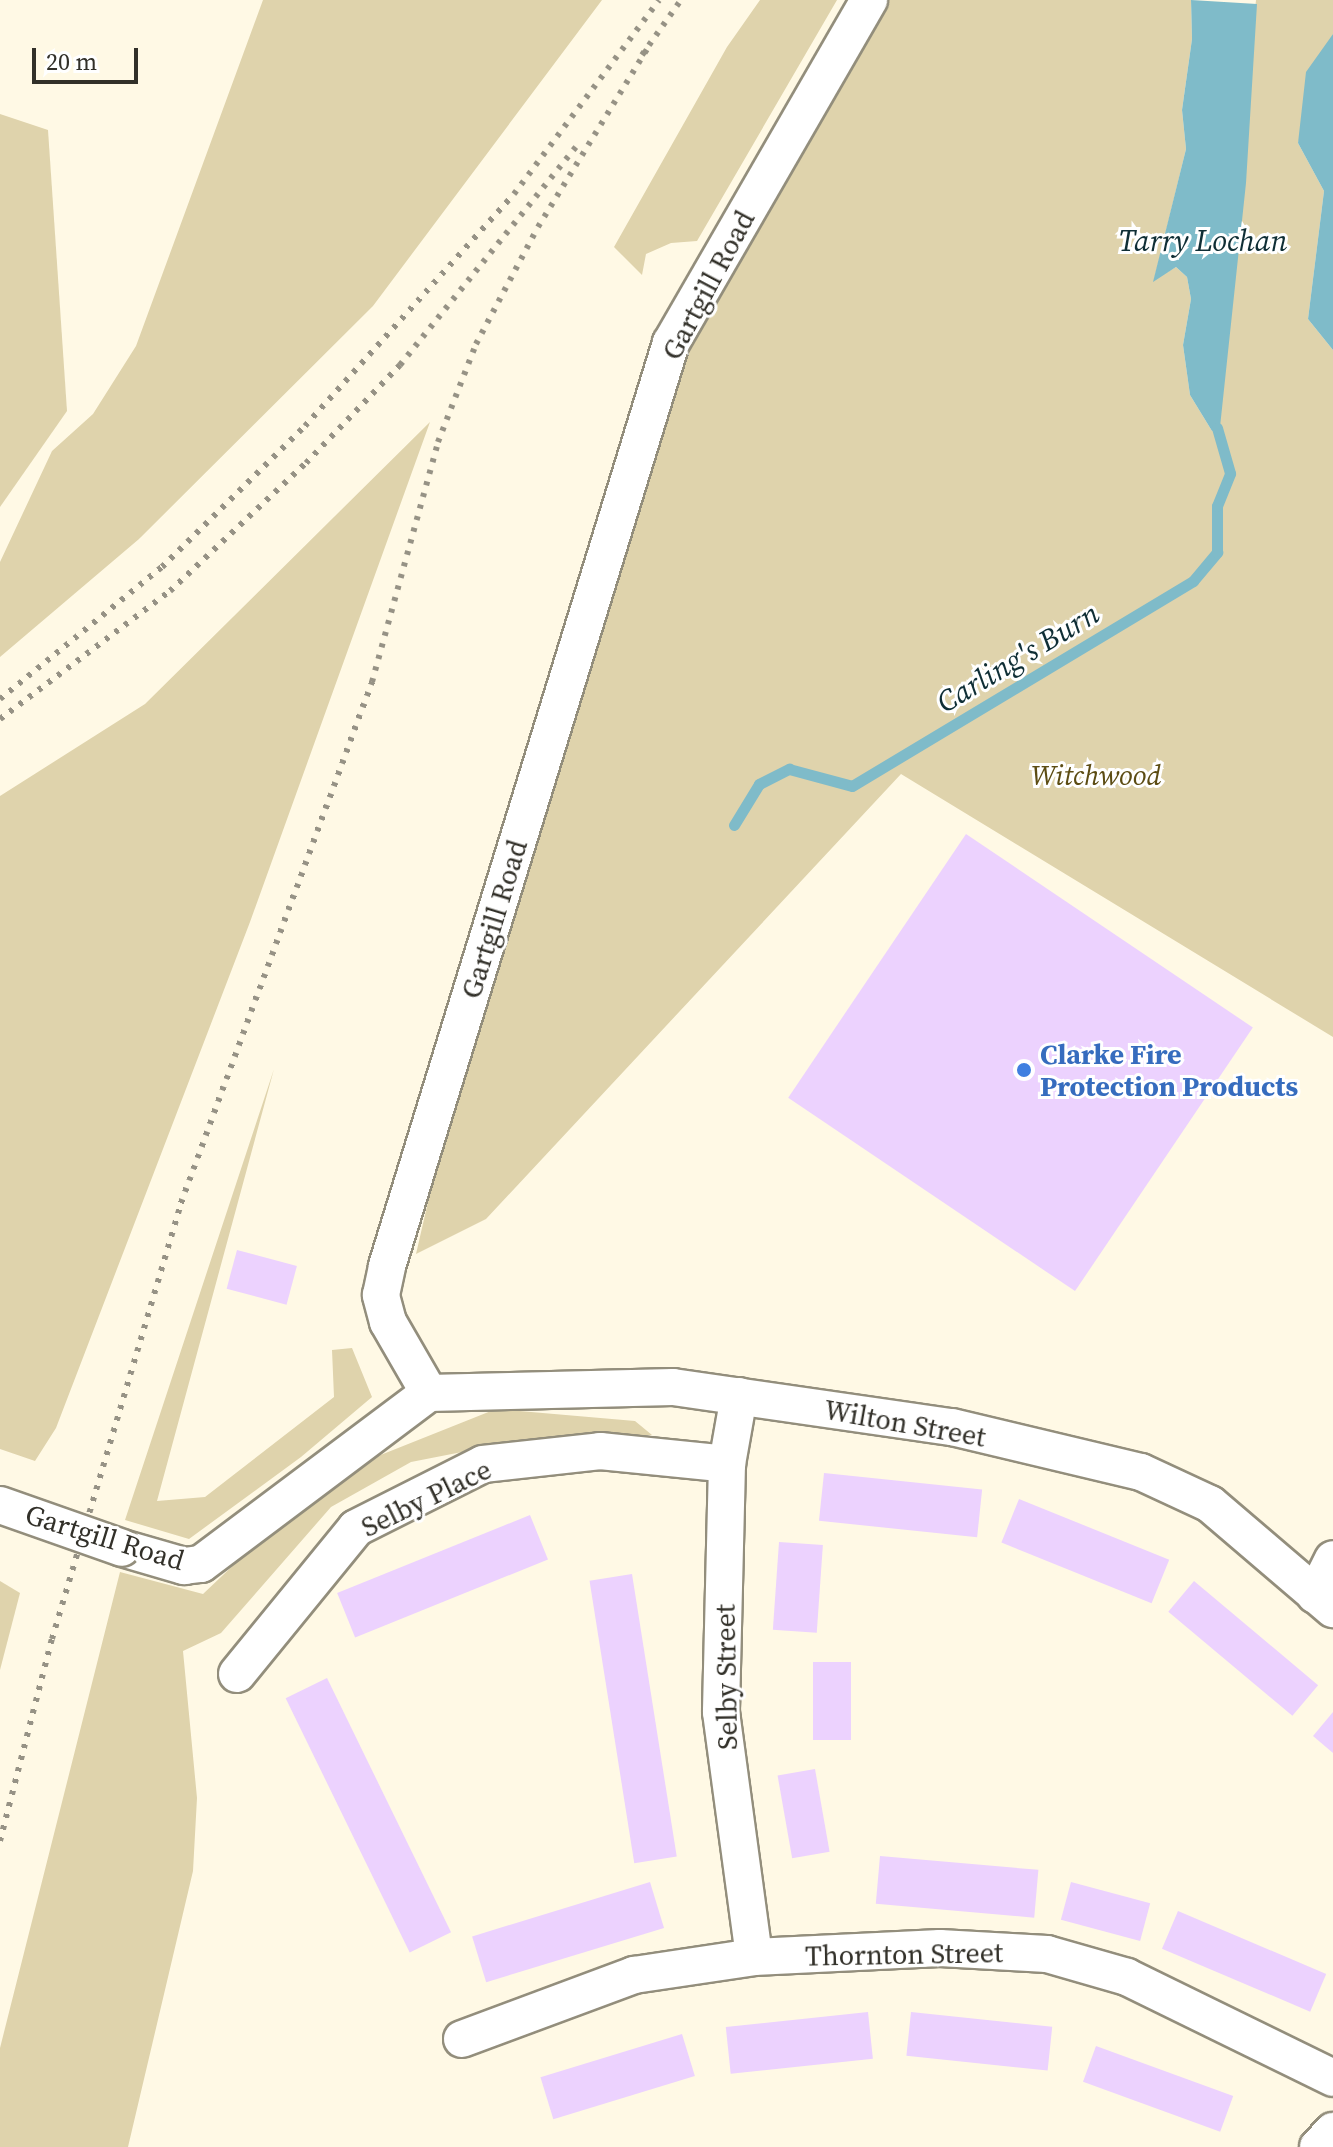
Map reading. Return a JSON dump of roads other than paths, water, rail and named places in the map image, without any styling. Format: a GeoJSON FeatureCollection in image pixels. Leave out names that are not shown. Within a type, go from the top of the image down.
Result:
{"type":"FeatureCollection","features":[{"type":"Feature","properties":{"kind":"street","name":"Gartgill Road"},"geometry":{"type":"LineString","coordinates":[[0,1505],[122,1548],[184,1566],[201,1564],[429,1393],[388,1322],[381,1295],[387,1266],[671,343],[869,0]]}},
{"type":"Feature","properties":{"kind":"street","name":"Wilton Street"},"geometry":{"type":"LineString","coordinates":[[429,1393],[673,1387],[952,1427],[1141,1472],[1210,1504],[1324,1602]]}},
{"type":"Feature","properties":{"kind":"street","name":"Selby Street"},"geometry":{"type":"LineString","coordinates":[[739,1396],[727,1464],[721,1712],[754,1957]]}},
{"type":"Feature","properties":{"kind":"street","name":"Selby Place"},"geometry":{"type":"LineString","coordinates":[[237,1674],[356,1528],[483,1464],[600,1451],[727,1464]]}},
{"type":"Feature","properties":{"kind":"street"},"geometry":{"type":"LineString","coordinates":[[1324,1602],[1333,1559]]}},
{"type":"Feature","properties":{"kind":"street","name":"Thornton Street"},"geometry":{"type":"LineString","coordinates":[[462,2039],[634,1975],[754,1957],[940,1948],[1047,1954],[1127,1977],[1333,2078]]}},
{"type":"Feature","properties":{"kind":"street"},"geometry":{"type":"LineString","coordinates":[[1318,2147],[1333,2131]]}},
{"type":"Feature","properties":{"kind":"water","name":"Tarry Lochan"},"geometry":{"type":"Polygon","coordinates":[[[1191,0],[1257,4],[1246,183],[1220,427],[1212,431],[1190,395],[1183,345],[1191,299],[1187,277],[1176,267],[1153,282],[1186,149],[1182,110],[1192,39],[1191,0]]]}},
{"type":"Feature","properties":{"kind":"water","name":"Tarry Lochan"},"geometry":{"type":"Polygon","coordinates":[[[1333,34],[1333,350],[1308,319],[1324,191],[1298,143],[1306,72],[1333,34]]]}},
{"type":"Feature","properties":{"kind":"waterway","name":"Carling's Burn"},"geometry":{"type":"LineString","coordinates":[[734,825],[759,784],[789,769],[852,786],[1193,581],[1217,552],[1217,506],[1230,473],[1217,428]]}},
{"type":"Feature","properties":{"kind":"railway"},"geometry":{"type":"LineString","coordinates":[[0,699],[162,567],[305,426],[514,194],[659,0]]}},
{"type":"Feature","properties":{"kind":"railway"},"geometry":{"type":"LineString","coordinates":[[642,55],[681,0]]}},
{"type":"Feature","properties":{"kind":"railway"},"geometry":{"type":"LineString","coordinates":[[0,1841],[52,1639],[181,1203],[372,682],[438,442],[476,344],[538,227],[649,46]]}},
{"type":"Feature","properties":{"kind":"railway"},"geometry":{"type":"LineString","coordinates":[[0,719],[170,591],[306,463],[400,365],[579,143]]}},
{"type":"Feature","properties":{"kind":"place","name":"Clarke Fire Protection Products"},"geometry":{"type":"Point","coordinates":[1024,1070]}},
{"type":"Feature","properties":{"kind":"park label","name":"Witchwood"},"geometry":{"type":"Point","coordinates":[1096,775]}}]}
